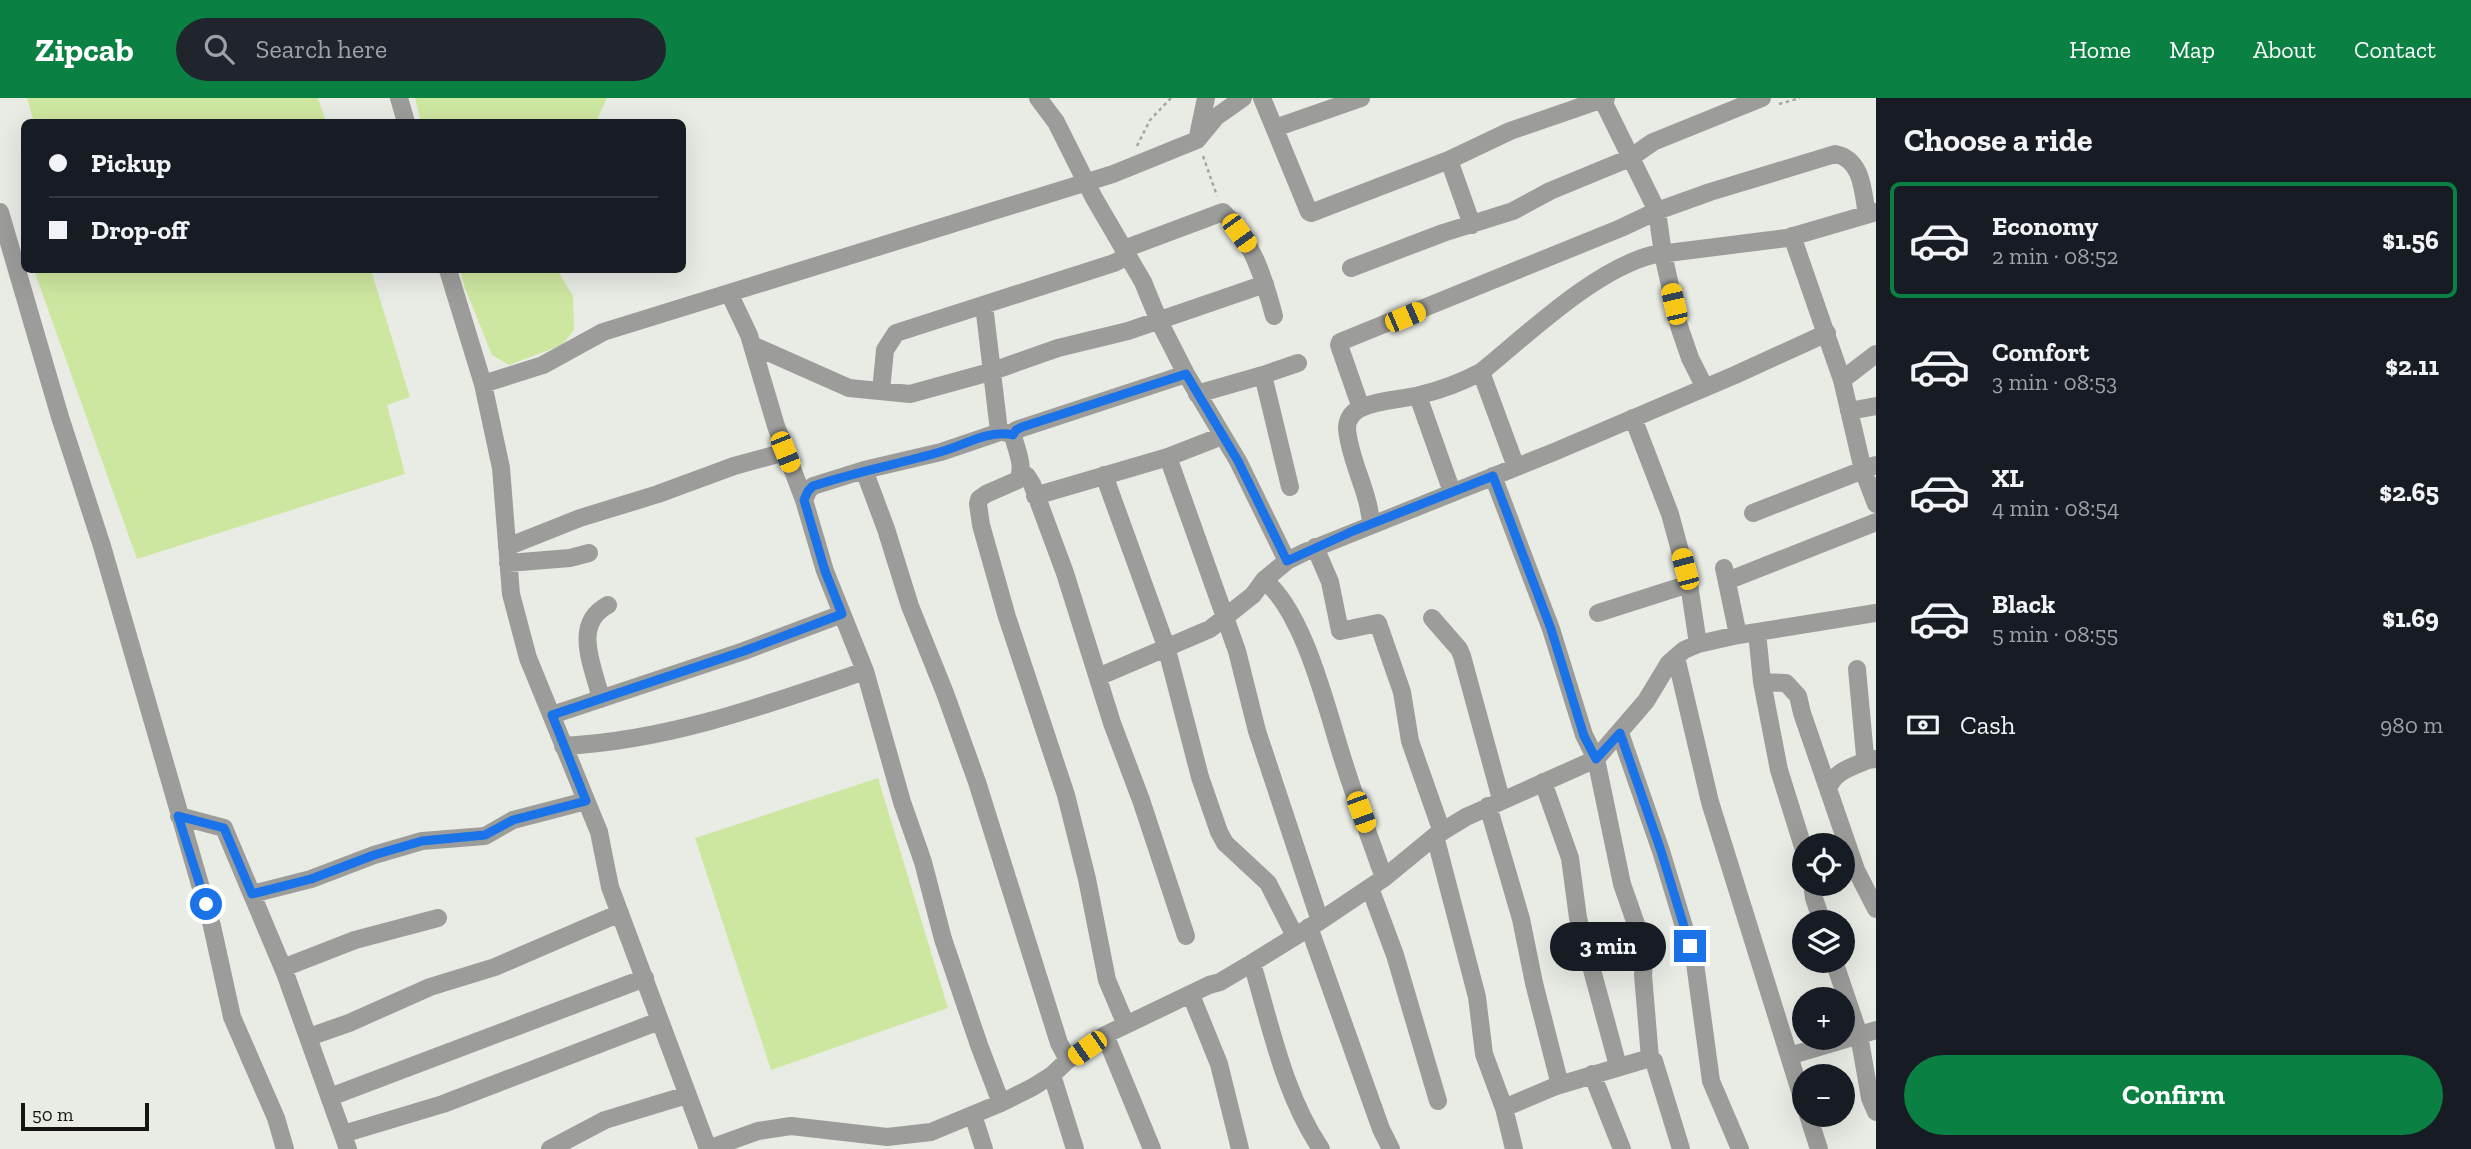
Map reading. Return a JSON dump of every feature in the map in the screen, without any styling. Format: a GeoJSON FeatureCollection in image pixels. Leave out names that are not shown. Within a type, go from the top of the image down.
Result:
{"type":"FeatureCollection","features":[{"type":"Feature","properties":{"kind":"street"},"geometry":{"type":"LineString","coordinates":[[399,98],[405,119]]}},
{"type":"Feature","properties":{"kind":"street"},"geometry":{"type":"LineString","coordinates":[[1038,98],[1056,122],[1143,282],[1186,374],[1238,461],[1287,561]]}},
{"type":"Feature","properties":{"kind":"street"},"geometry":{"type":"LineString","coordinates":[[1197,140],[1206,98]]}},
{"type":"Feature","properties":{"kind":"street"},"geometry":{"type":"LineString","coordinates":[[483,384],[543,365],[582,341],[603,332],[1113,174],[1197,140],[1216,117],[1243,98]]}},
{"type":"Feature","properties":{"kind":"street"},"geometry":{"type":"LineString","coordinates":[[1262,98],[1311,213],[1449,160],[1510,131],[1604,99],[1657,211],[1663,254],[1679,326],[1690,358],[1705,388]]}},
{"type":"Feature","properties":{"kind":"street"},"geometry":{"type":"LineString","coordinates":[[1275,128],[1361,98]]}},
{"type":"Feature","properties":{"kind":"street"},"geometry":{"type":"LineString","coordinates":[[1352,268],[1443,233],[1513,211],[1550,191],[1630,158],[1653,142],[1762,98]]}},
{"type":"Feature","properties":{"kind":"street"},"geometry":{"type":"LineString","coordinates":[[1361,408],[1340,342],[1657,211],[1835,154],[1843,156],[1854,165],[1871,214],[1792,236],[1635,259],[1602,276],[1481,372],[1418,396],[1361,408],[1349,419],[1347,426],[1367,498],[1371,524]]}},
{"type":"Feature","properties":{"kind":"street"},"geometry":{"type":"LineString","coordinates":[[1449,160],[1472,225]]}},
{"type":"Feature","properties":{"kind":"street"},"geometry":{"type":"LineString","coordinates":[[0,212],[60,417],[102,546],[212,926],[232,1017],[276,1118],[285,1149]]}},
{"type":"Feature","properties":{"kind":"street"},"geometry":{"type":"LineString","coordinates":[[881,391],[885,350],[896,333],[1114,263],[1126,252],[1223,212],[1251,250],[1274,316]]}},
{"type":"Feature","properties":{"kind":"street"},"geometry":{"type":"LineString","coordinates":[[1792,236],[1827,333],[1849,411],[1870,468],[1876,502]]}},
{"type":"Feature","properties":{"kind":"street"},"geometry":{"type":"LineString","coordinates":[[449,273],[483,384],[501,468],[511,594],[528,658],[599,832],[606,871],[708,1149],[758,1131],[791,1126],[893,1143],[931,1132],[1001,1103],[1052,1076],[1069,1060],[1105,1035],[1220,982],[1252,963],[1377,883],[1439,834],[1494,803],[1596,759],[1646,701],[1669,663],[1684,650],[1738,635],[1876,613]]}},
{"type":"Feature","properties":{"kind":"street"},"geometry":{"type":"LineString","coordinates":[[752,345],[849,388],[910,394],[990,372],[1058,348],[1159,321],[1265,284]]}},
{"type":"Feature","properties":{"kind":"street"},"geometry":{"type":"LineString","coordinates":[[729,293],[752,345],[825,571],[865,671],[902,802],[923,862],[943,939],[1001,1103]]}},
{"type":"Feature","properties":{"kind":"street"},"geometry":{"type":"LineString","coordinates":[[984,305],[990,372],[1007,433],[1021,472],[1029,478],[1065,573],[1112,723],[1141,800],[1186,936]]}},
{"type":"Feature","properties":{"kind":"street"},"geometry":{"type":"LineString","coordinates":[[1098,677],[1210,629],[1253,595],[1264,580],[1287,561],[1315,547],[1516,467],[1705,388],[1827,333]]}},
{"type":"Feature","properties":{"kind":"street"},"geometry":{"type":"LineString","coordinates":[[1842,380],[1876,354]]}},
{"type":"Feature","properties":{"kind":"street"},"geometry":{"type":"LineString","coordinates":[[1197,394],[1298,363]]}},
{"type":"Feature","properties":{"kind":"street"},"geometry":{"type":"LineString","coordinates":[[1481,372],[1516,467]]}},
{"type":"Feature","properties":{"kind":"street"},"geometry":{"type":"LineString","coordinates":[[804,500],[813,486],[1007,433],[1186,374]]}},
{"type":"Feature","properties":{"kind":"street"},"geometry":{"type":"LineString","coordinates":[[1263,375],[1290,487]]}},
{"type":"Feature","properties":{"kind":"street"},"geometry":{"type":"LineString","coordinates":[[1418,396],[1452,492]]}},
{"type":"Feature","properties":{"kind":"street"},"geometry":{"type":"LineString","coordinates":[[1849,411],[1876,406]]}},
{"type":"Feature","properties":{"kind":"street"},"geometry":{"type":"LineString","coordinates":[[1633,418],[1670,514],[1689,584],[1698,644]]}},
{"type":"Feature","properties":{"kind":"street"},"geometry":{"type":"LineString","coordinates":[[1035,496],[1168,457],[1222,436]]}},
{"type":"Feature","properties":{"kind":"street"},"geometry":{"type":"LineString","coordinates":[[508,555],[580,518],[658,494],[734,466],[785,452]]}},
{"type":"Feature","properties":{"kind":"street"},"geometry":{"type":"LineString","coordinates":[[1168,457],[1237,651],[1308,928],[1381,1129],[1391,1149]]}},
{"type":"Feature","properties":{"kind":"street"},"geometry":{"type":"LineString","coordinates":[[1753,513],[1870,468]]}},
{"type":"Feature","properties":{"kind":"street"},"geometry":{"type":"LineString","coordinates":[[864,470],[910,606],[977,782],[1059,1043],[1069,1060]]}},
{"type":"Feature","properties":{"kind":"street"},"geometry":{"type":"LineString","coordinates":[[1021,472],[1018,480],[979,499],[981,525],[1007,617],[1066,795],[1087,878],[1107,980],[1125,1025]]}},
{"type":"Feature","properties":{"kind":"street"},"geometry":{"type":"LineString","coordinates":[[1104,475],[1166,646],[1200,777],[1219,832],[1225,843],[1268,883],[1308,928]]}},
{"type":"Feature","properties":{"kind":"street"},"geometry":{"type":"LineString","coordinates":[[1493,476],[1533,578],[1584,736],[1596,759],[1622,884],[1645,950],[1643,975],[1650,1058],[1654,1061],[1681,1149]]}},
{"type":"Feature","properties":{"kind":"street"},"geometry":{"type":"LineString","coordinates":[[1738,635],[1725,575],[1772,565],[1876,522]]}},
{"type":"Feature","properties":{"kind":"street"},"geometry":{"type":"LineString","coordinates":[[1315,547],[1330,582],[1340,631],[1378,623],[1402,692],[1410,741],[1439,834],[1477,997],[1484,1054],[1504,1108],[1514,1149]]}},
{"type":"Feature","properties":{"kind":"street"},"geometry":{"type":"LineString","coordinates":[[508,555],[570,558],[589,553]]}},
{"type":"Feature","properties":{"kind":"street"},"geometry":{"type":"LineString","coordinates":[[1264,580],[1283,600],[1315,670],[1438,1101]]}},
{"type":"Feature","properties":{"kind":"street"},"geometry":{"type":"LineString","coordinates":[[1598,613],[1689,584]]}},
{"type":"Feature","properties":{"kind":"street"},"geometry":{"type":"LineString","coordinates":[[601,699],[586,629],[595,614],[608,605]]}},
{"type":"Feature","properties":{"kind":"street"},"geometry":{"type":"LineString","coordinates":[[552,715],[744,651],[842,614]]}},
{"type":"Feature","properties":{"kind":"street"},"geometry":{"type":"LineString","coordinates":[[1432,618],[1462,656],[1534,983],[1560,1085]]}},
{"type":"Feature","properties":{"kind":"street"},"geometry":{"type":"LineString","coordinates":[[1757,632],[1762,682],[1779,770],[1799,833]]}},
{"type":"Feature","properties":{"kind":"street"},"geometry":{"type":"LineString","coordinates":[[1676,657],[1710,802],[1792,1066]]}},
{"type":"Feature","properties":{"kind":"street"},"geometry":{"type":"LineString","coordinates":[[1857,669],[1865,756],[1872,759]]}},
{"type":"Feature","properties":{"kind":"street"},"geometry":{"type":"LineString","coordinates":[[563,746],[603,744],[679,730],[865,671]]}},
{"type":"Feature","properties":{"kind":"street"},"geometry":{"type":"LineString","coordinates":[[1762,682],[1786,683],[1798,696],[1856,870],[1876,909]]}},
{"type":"Feature","properties":{"kind":"street"},"geometry":{"type":"LineString","coordinates":[[1620,733],[1661,851],[1695,963],[1711,1081],[1717,1100],[1741,1149]]}},
{"type":"Feature","properties":{"kind":"street"},"geometry":{"type":"LineString","coordinates":[[1828,789],[1831,780],[1844,769],[1872,759]]}},
{"type":"Feature","properties":{"kind":"street"},"geometry":{"type":"LineString","coordinates":[[1543,782],[1570,858],[1578,918],[1618,1066]]}},
{"type":"Feature","properties":{"kind":"street"},"geometry":{"type":"LineString","coordinates":[[252,894],[311,879],[374,855],[422,841],[485,835],[513,820],[586,801]]}},
{"type":"Feature","properties":{"kind":"street"},"geometry":{"type":"LineString","coordinates":[[178,816],[224,828],[283,968],[345,1141],[659,1021]]}},
{"type":"Feature","properties":{"kind":"street"},"geometry":{"type":"LineString","coordinates":[[309,1037],[349,1023],[430,987],[495,967],[621,913]]}},
{"type":"Feature","properties":{"kind":"street"},"geometry":{"type":"LineString","coordinates":[[283,968],[355,940],[438,918]]}},
{"type":"Feature","properties":{"kind":"street"},"geometry":{"type":"LineString","coordinates":[[1252,963],[1287,1083],[1301,1117],[1321,1149]]}},
{"type":"Feature","properties":{"kind":"street"},"geometry":{"type":"LineString","coordinates":[[1840,973],[1867,1032],[1870,1098],[1876,1112]]}},
{"type":"Feature","properties":{"kind":"street"},"geometry":{"type":"LineString","coordinates":[[330,1097],[645,978]]}},
{"type":"Feature","properties":{"kind":"street"},"geometry":{"type":"LineString","coordinates":[[1191,995],[1219,1064],[1240,1149]]}},
{"type":"Feature","properties":{"kind":"street"},"geometry":{"type":"LineString","coordinates":[[1789,1056],[1867,1032]]}},
{"type":"Feature","properties":{"kind":"street"},"geometry":{"type":"LineString","coordinates":[[1105,1035],[1152,1149]]}},
{"type":"Feature","properties":{"kind":"street"},"geometry":{"type":"LineString","coordinates":[[1504,1108],[1591,1074],[1650,1058]]}},
{"type":"Feature","properties":{"kind":"street"},"geometry":{"type":"LineString","coordinates":[[1591,1074],[1622,1149]]}},
{"type":"Feature","properties":{"kind":"street"},"geometry":{"type":"LineString","coordinates":[[1052,1076],[1075,1149]]}},
{"type":"Feature","properties":{"kind":"street"},"geometry":{"type":"LineString","coordinates":[[550,1149],[605,1120],[687,1095]]}},
{"type":"Feature","properties":{"kind":"street"},"geometry":{"type":"LineString","coordinates":[[973,1115],[984,1149]]}},
{"type":"Feature","properties":{"kind":"street"},"geometry":{"type":"LineString","coordinates":[[1812,1127],[1819,1149]]}},
{"type":"Feature","properties":{"kind":"path"},"geometry":{"type":"LineString","coordinates":[[1133,151],[1150,120],[1171,98]]}},
{"type":"Feature","properties":{"kind":"path"},"geometry":{"type":"LineString","coordinates":[[1762,98],[1781,104],[1800,98]]}},
{"type":"Feature","properties":{"kind":"path"},"geometry":{"type":"LineString","coordinates":[[1197,140],[1223,212]]}},
{"type":"Feature","properties":{"kind":"green space"},"geometry":{"type":"Polygon","coordinates":[[[27,98],[318,98],[325,119],[33,119],[27,98]]]}},
{"type":"Feature","properties":{"kind":"green space"},"geometry":{"type":"Polygon","coordinates":[[[415,98],[607,98],[597,119],[420,119],[415,98]]]}},
{"type":"Feature","properties":{"kind":"green space"},"geometry":{"type":"Polygon","coordinates":[[[35,273],[372,273],[410,397],[387,405],[405,474],[137,559],[35,273]]]}},
{"type":"Feature","properties":{"kind":"green space"},"geometry":{"type":"Polygon","coordinates":[[[461,273],[559,273],[573,296],[574,330],[562,345],[509,365],[492,355],[461,273]]]}},
{"type":"Feature","properties":{"kind":"green space"},"geometry":{"type":"Polygon","coordinates":[[[878,778],[948,1008],[771,1070],[695,838],[878,778]]]}},
{"type":"Feature","properties":{"kind":"route"},"geometry":{"type":"LineString","coordinates":[[206,904],[178,816],[224,828],[252,894],[311,879],[374,855],[422,841],[485,835],[513,820],[586,801],[552,715],[744,651],[842,614],[825,571],[804,500],[813,486],[864,470],[941,452],[1000,432],[1013,435],[1022,427],[1186,374],[1238,461],[1287,561],[1353,531],[1493,476],[1551,629],[1584,736],[1596,759],[1620,733],[1661,851],[1690,946]]}}]}
